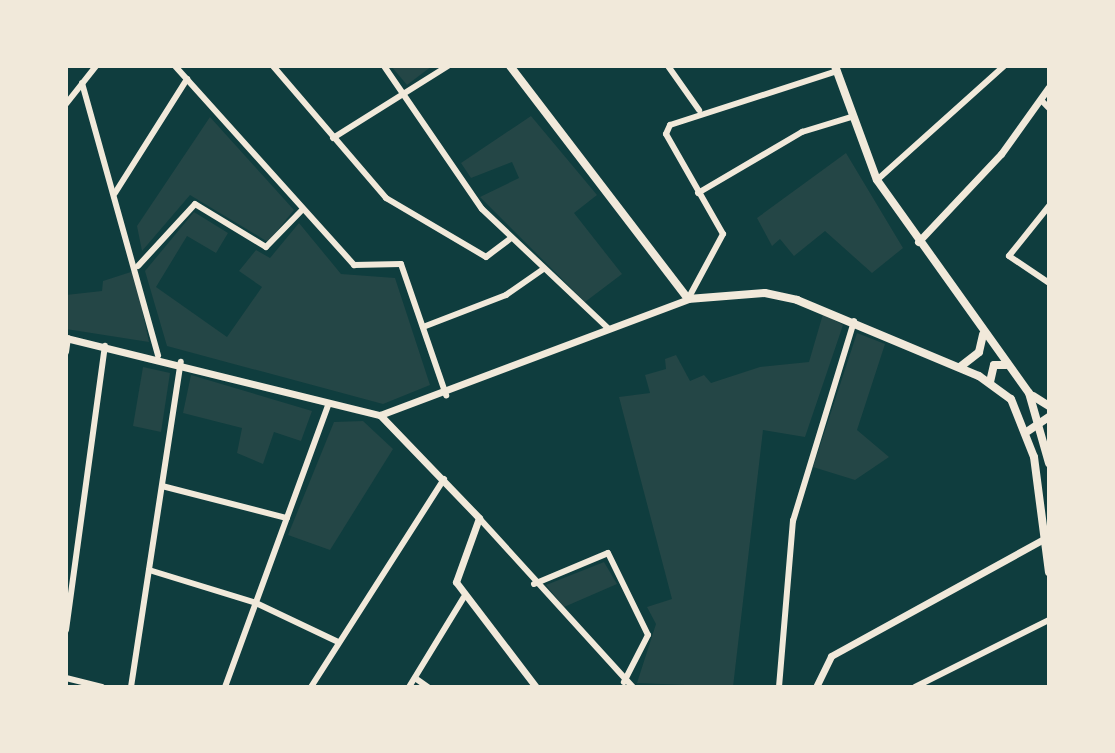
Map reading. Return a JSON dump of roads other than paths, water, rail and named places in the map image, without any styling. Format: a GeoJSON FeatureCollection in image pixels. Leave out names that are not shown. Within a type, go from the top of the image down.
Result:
{"type":"FeatureCollection","features":[{"type":"Feature","properties":{"kind":"main road"},"geometry":{"type":"LineString","coordinates":[[510,66],[688,299],[765,293],[854,321],[990,382],[1028,431],[1049,572]]}},
{"type":"Feature","properties":{"kind":"main road"},"geometry":{"type":"LineString","coordinates":[[836,68],[851,117],[877,180],[1045,418],[1049,463]]}},
{"type":"Feature","properties":{"kind":"main road"},"geometry":{"type":"LineString","coordinates":[[960,367],[982,346],[979,327]]}},
{"type":"Feature","properties":{"kind":"main road"},"geometry":{"type":"LineString","coordinates":[[990,382],[994,365],[1008,367]]}},
{"type":"Feature","properties":{"kind":"main road"},"geometry":{"type":"LineString","coordinates":[[1029,393],[1049,406]]}},
{"type":"Feature","properties":{"kind":"main road"},"geometry":{"type":"LineString","coordinates":[[1028,431],[1045,418]]}},
{"type":"Feature","properties":{"kind":"main road"},"geometry":{"type":"LineString","coordinates":[[1028,431],[1047,435]]}},
{"type":"Feature","properties":{"kind":"street"},"geometry":{"type":"LineString","coordinates":[[175,66],[354,265],[401,264],[446,395]]}},
{"type":"Feature","properties":{"kind":"street"},"geometry":{"type":"LineString","coordinates":[[273,66],[386,198],[467,249],[486,257],[510,239]]}},
{"type":"Feature","properties":{"kind":"street"},"geometry":{"type":"LineString","coordinates":[[384,66],[407,93],[482,209],[542,270],[608,328]]}},
{"type":"Feature","properties":{"kind":"street"},"geometry":{"type":"LineString","coordinates":[[333,138],[448,66]]}},
{"type":"Feature","properties":{"kind":"street"},"geometry":{"type":"LineString","coordinates":[[668,66],[699,110]]}},
{"type":"Feature","properties":{"kind":"street"},"geometry":{"type":"LineString","coordinates":[[877,180],[1004,66]]}},
{"type":"Feature","properties":{"kind":"street"},"geometry":{"type":"LineString","coordinates":[[66,104],[94,67]]}},
{"type":"Feature","properties":{"kind":"street"},"geometry":{"type":"LineString","coordinates":[[66,352],[67,338],[158,356],[380,415],[446,395],[608,328],[688,299],[723,234],[666,134],[699,110],[836,68]]}},
{"type":"Feature","properties":{"kind":"street"},"geometry":{"type":"LineString","coordinates":[[115,193],[187,79]]}},
{"type":"Feature","properties":{"kind":"street"},"geometry":{"type":"LineString","coordinates":[[82,83],[138,266],[158,356]]}},
{"type":"Feature","properties":{"kind":"street"},"geometry":{"type":"LineString","coordinates":[[918,242],[1049,87]]}},
{"type":"Feature","properties":{"kind":"street"},"geometry":{"type":"LineString","coordinates":[[1041,100],[1049,108]]}},
{"type":"Feature","properties":{"kind":"street"},"geometry":{"type":"LineString","coordinates":[[698,193],[802,132],[851,117]]}},
{"type":"Feature","properties":{"kind":"street"},"geometry":{"type":"LineString","coordinates":[[138,266],[195,204],[266,247],[302,210]]}},
{"type":"Feature","properties":{"kind":"street"},"geometry":{"type":"LineString","coordinates":[[1049,206],[1009,256],[1049,283]]}},
{"type":"Feature","properties":{"kind":"street"},"geometry":{"type":"LineString","coordinates":[[423,327],[506,295],[542,270]]}},
{"type":"Feature","properties":{"kind":"street"},"geometry":{"type":"LineString","coordinates":[[779,687],[793,521],[854,321]]}},
{"type":"Feature","properties":{"kind":"street"},"geometry":{"type":"LineString","coordinates":[[66,630],[105,346]]}},
{"type":"Feature","properties":{"kind":"street"},"geometry":{"type":"LineString","coordinates":[[131,687],[181,362]]}},
{"type":"Feature","properties":{"kind":"street"},"geometry":{"type":"LineString","coordinates":[[225,687],[329,403]]}},
{"type":"Feature","properties":{"kind":"street"},"geometry":{"type":"LineString","coordinates":[[380,415],[444,479],[534,584],[624,682],[633,687]]}},
{"type":"Feature","properties":{"kind":"street"},"geometry":{"type":"LineString","coordinates":[[311,687],[444,479]]}},
{"type":"Feature","properties":{"kind":"street"},"geometry":{"type":"LineString","coordinates":[[162,486],[287,518]]}},
{"type":"Feature","properties":{"kind":"street"},"geometry":{"type":"LineString","coordinates":[[479,518],[456,566],[464,597],[536,687]]}},
{"type":"Feature","properties":{"kind":"street"},"geometry":{"type":"LineString","coordinates":[[816,687],[831,656],[1046,536]]}},
{"type":"Feature","properties":{"kind":"street"},"geometry":{"type":"LineString","coordinates":[[534,584],[608,553],[648,635],[624,682]]}},
{"type":"Feature","properties":{"kind":"street"},"geometry":{"type":"LineString","coordinates":[[149,570],[256,603],[338,642]]}},
{"type":"Feature","properties":{"kind":"street"},"geometry":{"type":"LineString","coordinates":[[409,687],[464,597]]}},
{"type":"Feature","properties":{"kind":"street"},"geometry":{"type":"LineString","coordinates":[[915,687],[1049,620]]}},
{"type":"Feature","properties":{"kind":"street"},"geometry":{"type":"LineString","coordinates":[[66,678],[102,687]]}},
{"type":"Feature","properties":{"kind":"street"},"geometry":{"type":"LineString","coordinates":[[415,678],[428,687]]}}]}
